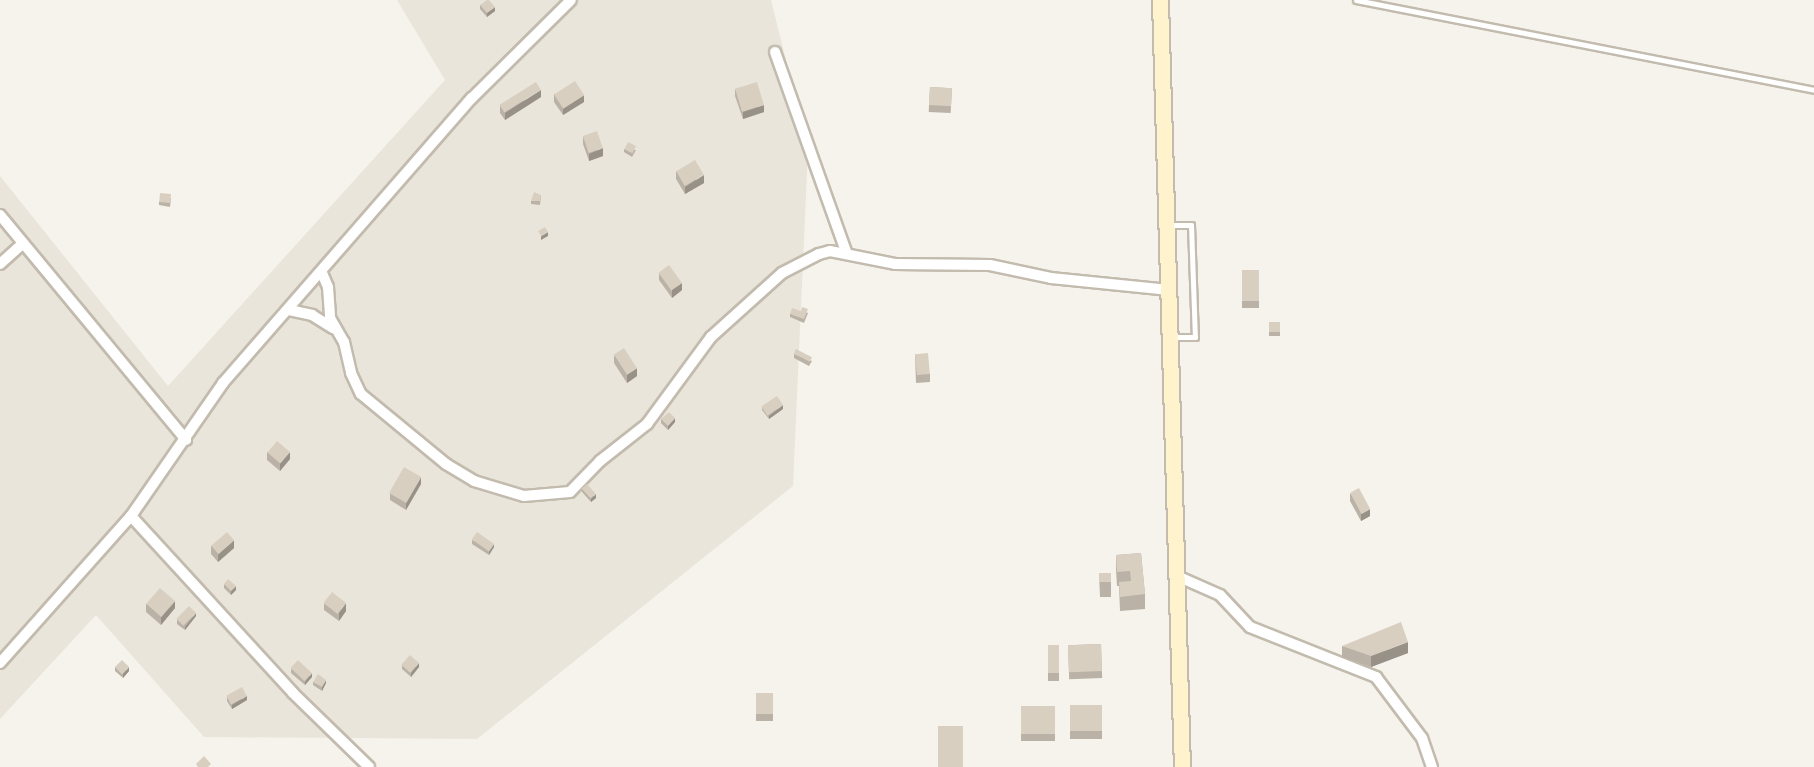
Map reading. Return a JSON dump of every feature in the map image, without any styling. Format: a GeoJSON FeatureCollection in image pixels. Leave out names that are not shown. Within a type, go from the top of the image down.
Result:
{"type":"FeatureCollection","features":[{"type":"Feature","properties":{"kind":"street"},"geometry":{"type":"LineString","coordinates":[[0,663],[131,516],[224,383],[472,98],[571,0]]}},
{"type":"Feature","properties":{"kind":"street"},"geometry":{"type":"LineString","coordinates":[[1160,0],[1182,767]]}},
{"type":"Feature","properties":{"kind":"street"},"geometry":{"type":"LineString","coordinates":[[775,52],[847,254]]}},
{"type":"Feature","properties":{"kind":"street"},"geometry":{"type":"LineString","coordinates":[[0,215],[186,440]]}},
{"type":"Feature","properties":{"kind":"street"},"geometry":{"type":"LineString","coordinates":[[0,264],[23,243]]}},
{"type":"Feature","properties":{"kind":"street"},"geometry":{"type":"LineString","coordinates":[[322,273],[328,287],[330,318],[339,331],[351,373],[361,394],[415,442],[474,482],[524,496],[570,492],[600,461],[647,424],[702,348],[782,273],[819,254],[847,254],[895,264],[990,265],[1051,278],[1168,290]]}},
{"type":"Feature","properties":{"kind":"street"},"geometry":{"type":"LineString","coordinates":[[289,310],[312,315],[339,331]]}},
{"type":"Feature","properties":{"kind":"street"},"geometry":{"type":"LineString","coordinates":[[131,516],[293,693],[369,767]]}},
{"type":"Feature","properties":{"kind":"street"},"geometry":{"type":"LineString","coordinates":[[1176,576],[1220,595],[1250,627],[1376,676],[1422,738],[1432,767]]}},
{"type":"Feature","properties":{"kind":"lane"},"geometry":{"type":"LineString","coordinates":[[1356,0],[1814,90]]}},
{"type":"Feature","properties":{"kind":"lane"},"geometry":{"type":"LineString","coordinates":[[1167,225],[1191,225],[1195,337],[1170,337]]}},
{"type":"Feature","properties":{"kind":"shaded area"},"geometry":{"type":"Polygon","coordinates":[[[397,0],[771,0],[808,149],[793,486],[477,739],[204,737],[96,615],[0,719],[0,176],[168,386],[445,80],[397,0]]]}},
{"type":"Feature","properties":{"kind":"building"},"geometry":{"type":"Polygon","coordinates":[[[487,0],[495,7],[487,13],[480,5],[487,0]]]}},
{"type":"Feature","properties":{"kind":"building"},"geometry":{"type":"Polygon","coordinates":[[[575,81],[584,95],[563,109],[554,95],[575,81]]]}},
{"type":"Feature","properties":{"kind":"building"},"geometry":{"type":"Polygon","coordinates":[[[536,82],[541,90],[504,112],[500,105],[536,82]]]}},
{"type":"Feature","properties":{"kind":"building"},"geometry":{"type":"Polygon","coordinates":[[[757,82],[764,105],[742,112],[735,89],[757,82]]]}},
{"type":"Feature","properties":{"kind":"building"},"geometry":{"type":"Polygon","coordinates":[[[930,87],[952,88],[951,106],[929,105],[930,87]]]}},
{"type":"Feature","properties":{"kind":"building"},"geometry":{"type":"Polygon","coordinates":[[[597,131],[603,148],[589,153],[583,136],[597,131]]]}},
{"type":"Feature","properties":{"kind":"building"},"geometry":{"type":"Polygon","coordinates":[[[628,142],[636,146],[632,153],[624,149],[628,142]]]}},
{"type":"Feature","properties":{"kind":"building"},"geometry":{"type":"Polygon","coordinates":[[[695,160],[704,175],[685,186],[676,171],[695,160]]]}},
{"type":"Feature","properties":{"kind":"building"},"geometry":{"type":"Polygon","coordinates":[[[534,192],[541,195],[540,201],[531,201],[534,192]]]}},
{"type":"Feature","properties":{"kind":"building"},"geometry":{"type":"Polygon","coordinates":[[[160,193],[171,194],[170,203],[159,202],[160,193]]]}},
{"type":"Feature","properties":{"kind":"building"},"geometry":{"type":"Polygon","coordinates":[[[545,227],[548,232],[541,236],[538,231],[545,227]]]}},
{"type":"Feature","properties":{"kind":"building"},"geometry":{"type":"Polygon","coordinates":[[[669,265],[682,283],[671,290],[658,273],[669,265]]]}},
{"type":"Feature","properties":{"kind":"building"},"geometry":{"type":"Polygon","coordinates":[[[1242,270],[1259,270],[1259,301],[1242,301],[1242,270]]]}},
{"type":"Feature","properties":{"kind":"building"},"geometry":{"type":"Polygon","coordinates":[[[802,307],[808,309],[804,319],[790,314],[792,308],[801,311],[802,307]]]}},
{"type":"Feature","properties":{"kind":"building"},"geometry":{"type":"Polygon","coordinates":[[[1269,322],[1280,322],[1280,332],[1269,332],[1269,322]]]}},
{"type":"Feature","properties":{"kind":"building"},"geometry":{"type":"Polygon","coordinates":[[[624,348],[637,368],[627,375],[614,355],[624,348]]]}},
{"type":"Feature","properties":{"kind":"building"},"geometry":{"type":"Polygon","coordinates":[[[796,349],[812,357],[810,362],[794,353],[796,349]]]}},
{"type":"Feature","properties":{"kind":"building"},"geometry":{"type":"Polygon","coordinates":[[[928,353],[930,374],[917,375],[915,354],[928,353]]]}},
{"type":"Feature","properties":{"kind":"building"},"geometry":{"type":"Polygon","coordinates":[[[777,396],[783,405],[767,416],[761,407],[777,396]]]}},
{"type":"Feature","properties":{"kind":"building"},"geometry":{"type":"Polygon","coordinates":[[[669,412],[675,418],[668,426],[661,419],[669,412]]]}},
{"type":"Feature","properties":{"kind":"building"},"geometry":{"type":"Polygon","coordinates":[[[277,441],[290,452],[280,463],[267,452],[277,441]]]}},
{"type":"Feature","properties":{"kind":"building"},"geometry":{"type":"Polygon","coordinates":[[[404,467],[421,477],[406,503],[389,493],[404,467]]]}},
{"type":"Feature","properties":{"kind":"building"},"geometry":{"type":"Polygon","coordinates":[[[587,484],[596,494],[590,498],[582,489],[587,484]]]}},
{"type":"Feature","properties":{"kind":"building"},"geometry":{"type":"Polygon","coordinates":[[[1359,488],[1370,509],[1361,514],[1350,493],[1359,488]]]}},
{"type":"Feature","properties":{"kind":"building"},"geometry":{"type":"Polygon","coordinates":[[[227,532],[234,540],[218,554],[211,546],[227,532]]]}},
{"type":"Feature","properties":{"kind":"building"},"geometry":{"type":"Polygon","coordinates":[[[477,532],[494,544],[489,551],[472,539],[477,532]]]}},
{"type":"Feature","properties":{"kind":"building"},"geometry":{"type":"Polygon","coordinates":[[[1141,553],[1145,594],[1120,597],[1119,582],[1131,581],[1130,571],[1117,572],[1116,555],[1141,553]]]}},
{"type":"Feature","properties":{"kind":"building"},"geometry":{"type":"Polygon","coordinates":[[[1099,573],[1111,573],[1111,582],[1099,582],[1099,573]]]}},
{"type":"Feature","properties":{"kind":"building"},"geometry":{"type":"Polygon","coordinates":[[[228,579],[236,586],[231,591],[224,584],[228,579]]]}},
{"type":"Feature","properties":{"kind":"building"},"geometry":{"type":"Polygon","coordinates":[[[160,588],[175,601],[161,617],[146,604],[160,588]]]}},
{"type":"Feature","properties":{"kind":"building"},"geometry":{"type":"Polygon","coordinates":[[[332,592],[346,603],[338,614],[323,603],[332,592]]]}},
{"type":"Feature","properties":{"kind":"building"},"geometry":{"type":"Polygon","coordinates":[[[189,606],[196,613],[183,626],[176,619],[189,606]]]}},
{"type":"Feature","properties":{"kind":"building"},"geometry":{"type":"Polygon","coordinates":[[[1401,622],[1408,642],[1371,656],[1342,646],[1401,622]]]}},
{"type":"Feature","properties":{"kind":"building"},"geometry":{"type":"Polygon","coordinates":[[[1101,644],[1102,671],[1069,672],[1068,645],[1101,644]]]}},
{"type":"Feature","properties":{"kind":"building"},"geometry":{"type":"Polygon","coordinates":[[[1048,645],[1059,645],[1059,673],[1048,673],[1048,645]]]}},
{"type":"Feature","properties":{"kind":"building"},"geometry":{"type":"Polygon","coordinates":[[[410,655],[419,663],[410,673],[401,665],[410,655]]]}},
{"type":"Feature","properties":{"kind":"building"},"geometry":{"type":"Polygon","coordinates":[[[122,660],[129,667],[122,674],[115,667],[122,660]]]}},
{"type":"Feature","properties":{"kind":"building"},"geometry":{"type":"Polygon","coordinates":[[[298,660],[312,673],[304,681],[290,668],[298,660]]]}},
{"type":"Feature","properties":{"kind":"building"},"geometry":{"type":"Polygon","coordinates":[[[318,674],[326,680],[322,687],[313,682],[318,674]]]}},
{"type":"Feature","properties":{"kind":"building"},"geometry":{"type":"Polygon","coordinates":[[[242,687],[247,696],[231,704],[226,696],[242,687]]]}},
{"type":"Feature","properties":{"kind":"building"},"geometry":{"type":"Polygon","coordinates":[[[756,693],[773,693],[773,714],[756,714],[756,693]]]}},
{"type":"Feature","properties":{"kind":"building"},"geometry":{"type":"Polygon","coordinates":[[[1070,705],[1102,705],[1102,731],[1070,731],[1070,705]]]}},
{"type":"Feature","properties":{"kind":"building"},"geometry":{"type":"Polygon","coordinates":[[[1021,706],[1055,706],[1055,734],[1021,734],[1021,706]]]}},
{"type":"Feature","properties":{"kind":"building"},"geometry":{"type":"Polygon","coordinates":[[[938,726],[963,726],[963,767],[938,767],[938,726]]]}},
{"type":"Feature","properties":{"kind":"building"},"geometry":{"type":"Polygon","coordinates":[[[204,756],[211,764],[208,767],[198,767],[196,764],[204,756]]]}}]}
